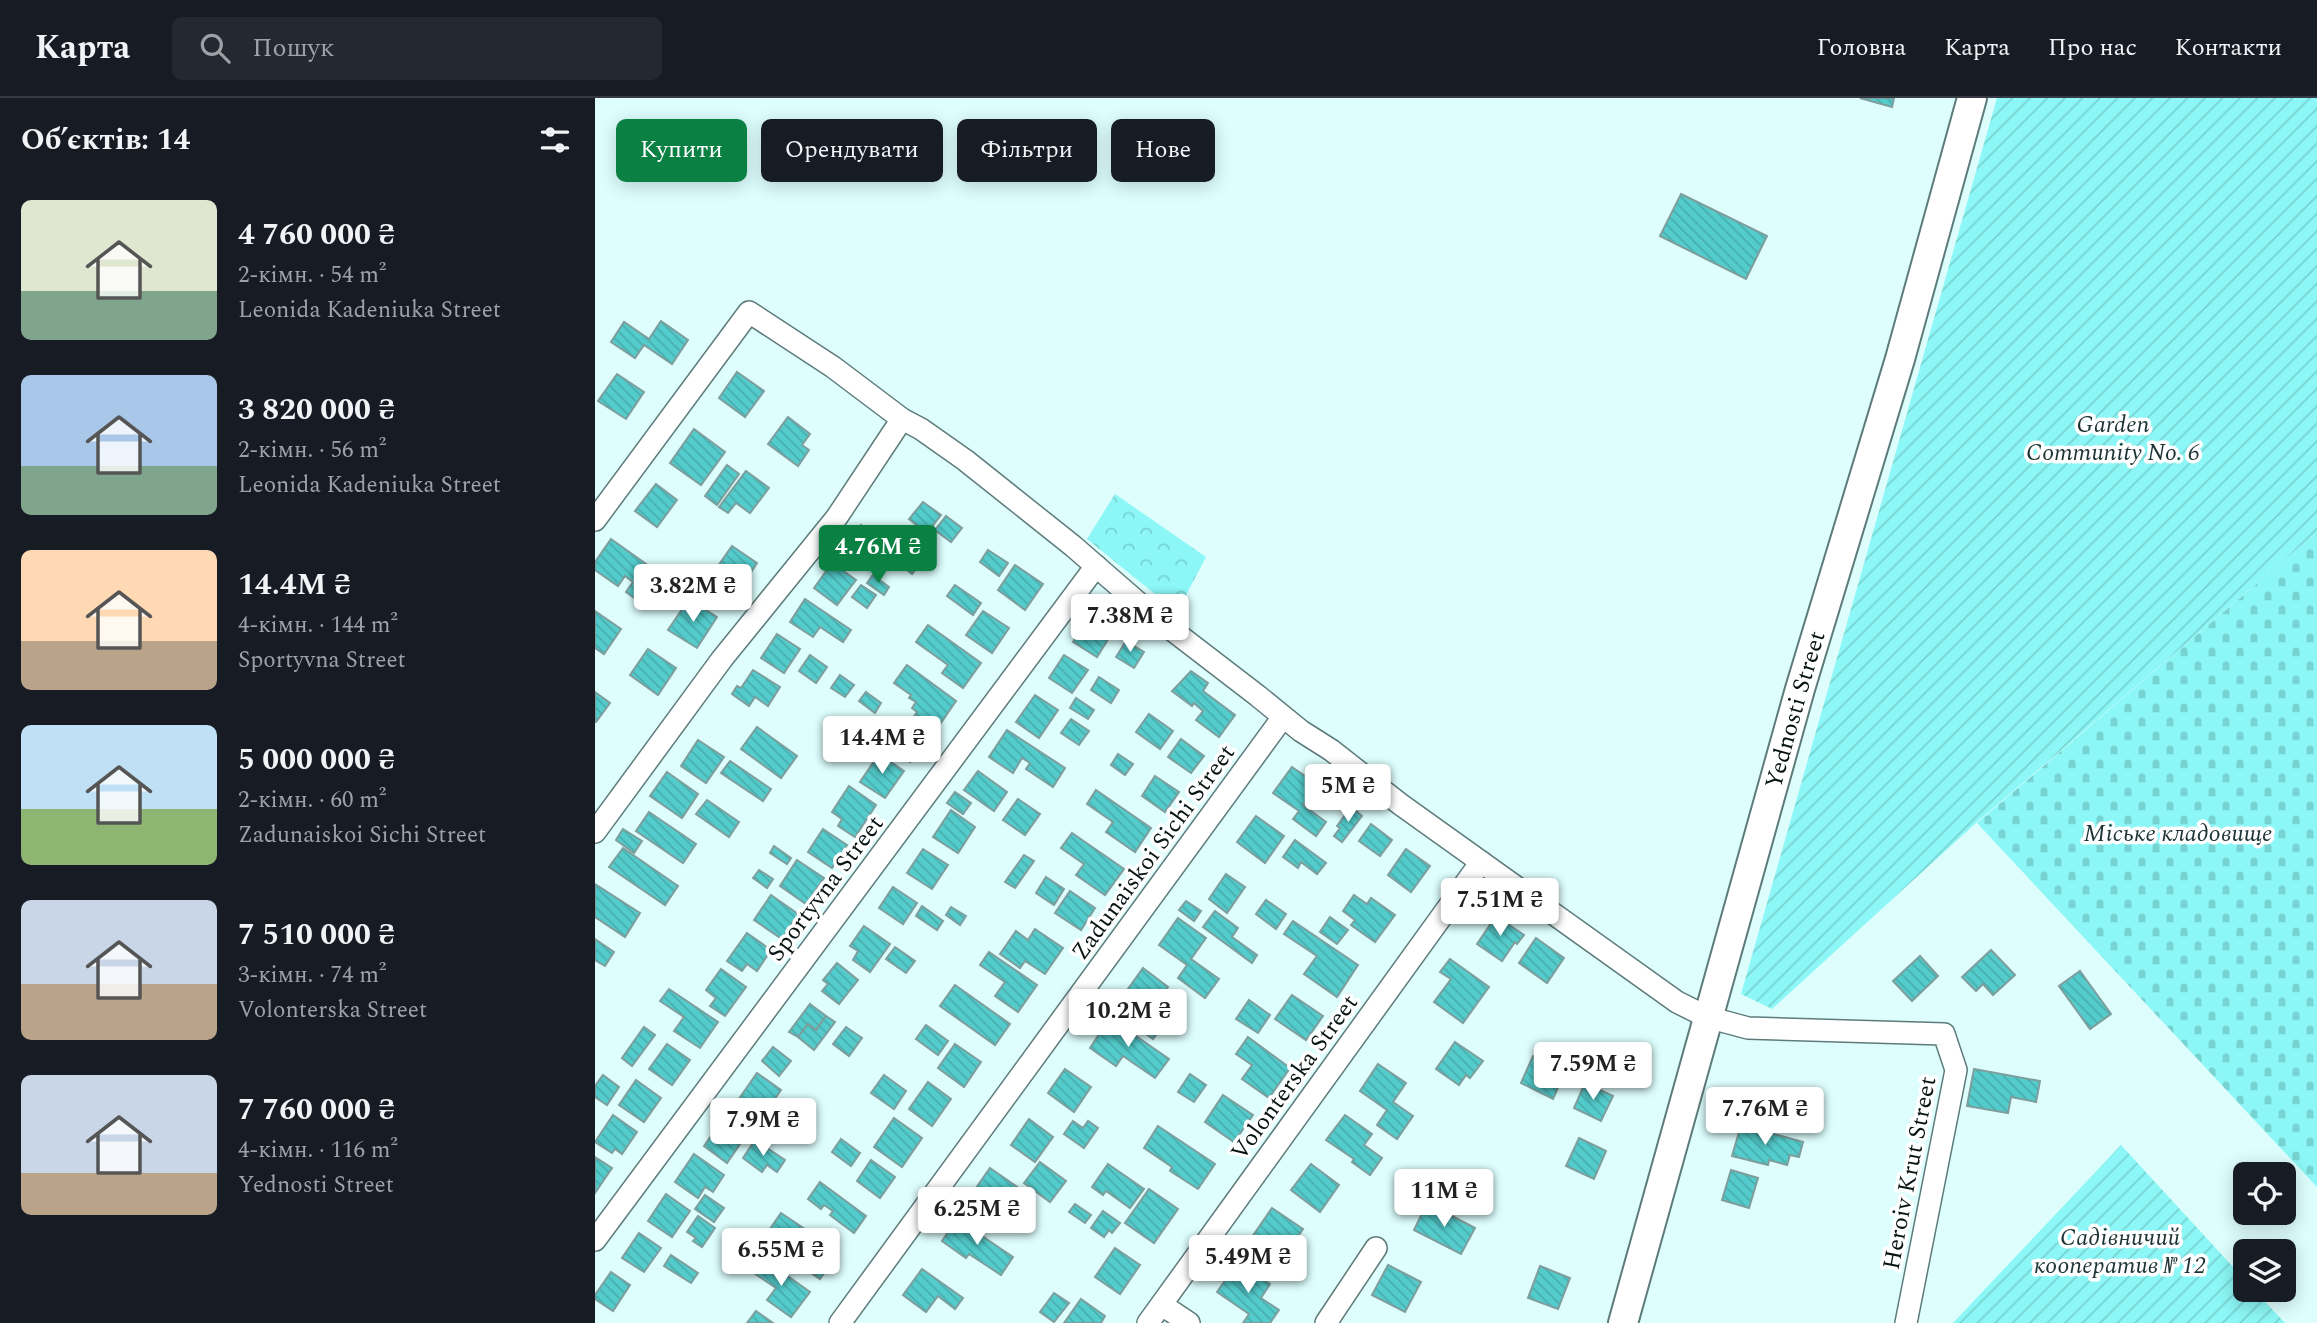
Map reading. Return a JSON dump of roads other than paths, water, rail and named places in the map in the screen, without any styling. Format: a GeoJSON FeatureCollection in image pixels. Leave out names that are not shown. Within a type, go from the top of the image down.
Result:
{"type":"FeatureCollection","features":[{"type":"Feature","properties":{"kind":"main road","name":"Yednosti Street"},"geometry":{"type":"LineString","coordinates":[[1623,1323],[1800,689],[1900,359],[1972,98]]}},
{"type":"Feature","properties":{"kind":"street"},"geometry":{"type":"LineString","coordinates":[[595,520],[749,312],[833,367],[902,419],[965,460],[1150,613],[1301,731],[1331,750],[1481,863],[1678,1002],[1707,1017]]}},
{"type":"Feature","properties":{"kind":"street"},"geometry":{"type":"LineString","coordinates":[[595,832],[722,659],[837,517],[902,419]]}},
{"type":"Feature","properties":{"kind":"street","name":"Sportyvna Street"},"geometry":{"type":"LineString","coordinates":[[595,1240],[1096,566]]}},
{"type":"Feature","properties":{"kind":"street","name":"Zadunaiskoi Sichi Street"},"geometry":{"type":"LineString","coordinates":[[840,1323],[1283,717]]}},
{"type":"Feature","properties":{"kind":"street","name":"Volonterska Street"},"geometry":{"type":"LineString","coordinates":[[1148,1323],[1481,863]]}},
{"type":"Feature","properties":{"kind":"street","name":"Heroiv Krut Street"},"geometry":{"type":"LineString","coordinates":[[1707,1017],[1748,1028],[1944,1034],[1956,1070],[1906,1323]]}},
{"type":"Feature","properties":{"kind":"street"},"geometry":{"type":"LineString","coordinates":[[1326,1323],[1376,1248]]}},
{"type":"Feature","properties":{"kind":"street"},"geometry":{"type":"LineString","coordinates":[[1162,1305],[1189,1323]]}},
{"type":"Feature","properties":{"kind":"park label","name":"Garden Community No. 6"},"geometry":{"type":"Point","coordinates":[2113,438]}},
{"type":"Feature","properties":{"kind":"park label","name":"Міське кладовище"},"geometry":{"type":"Point","coordinates":[2178,833]}},
{"type":"Feature","properties":{"kind":"park label","name":"Садівничий кооператив № 12"},"geometry":{"type":"Point","coordinates":[2120,1251]}}]}
